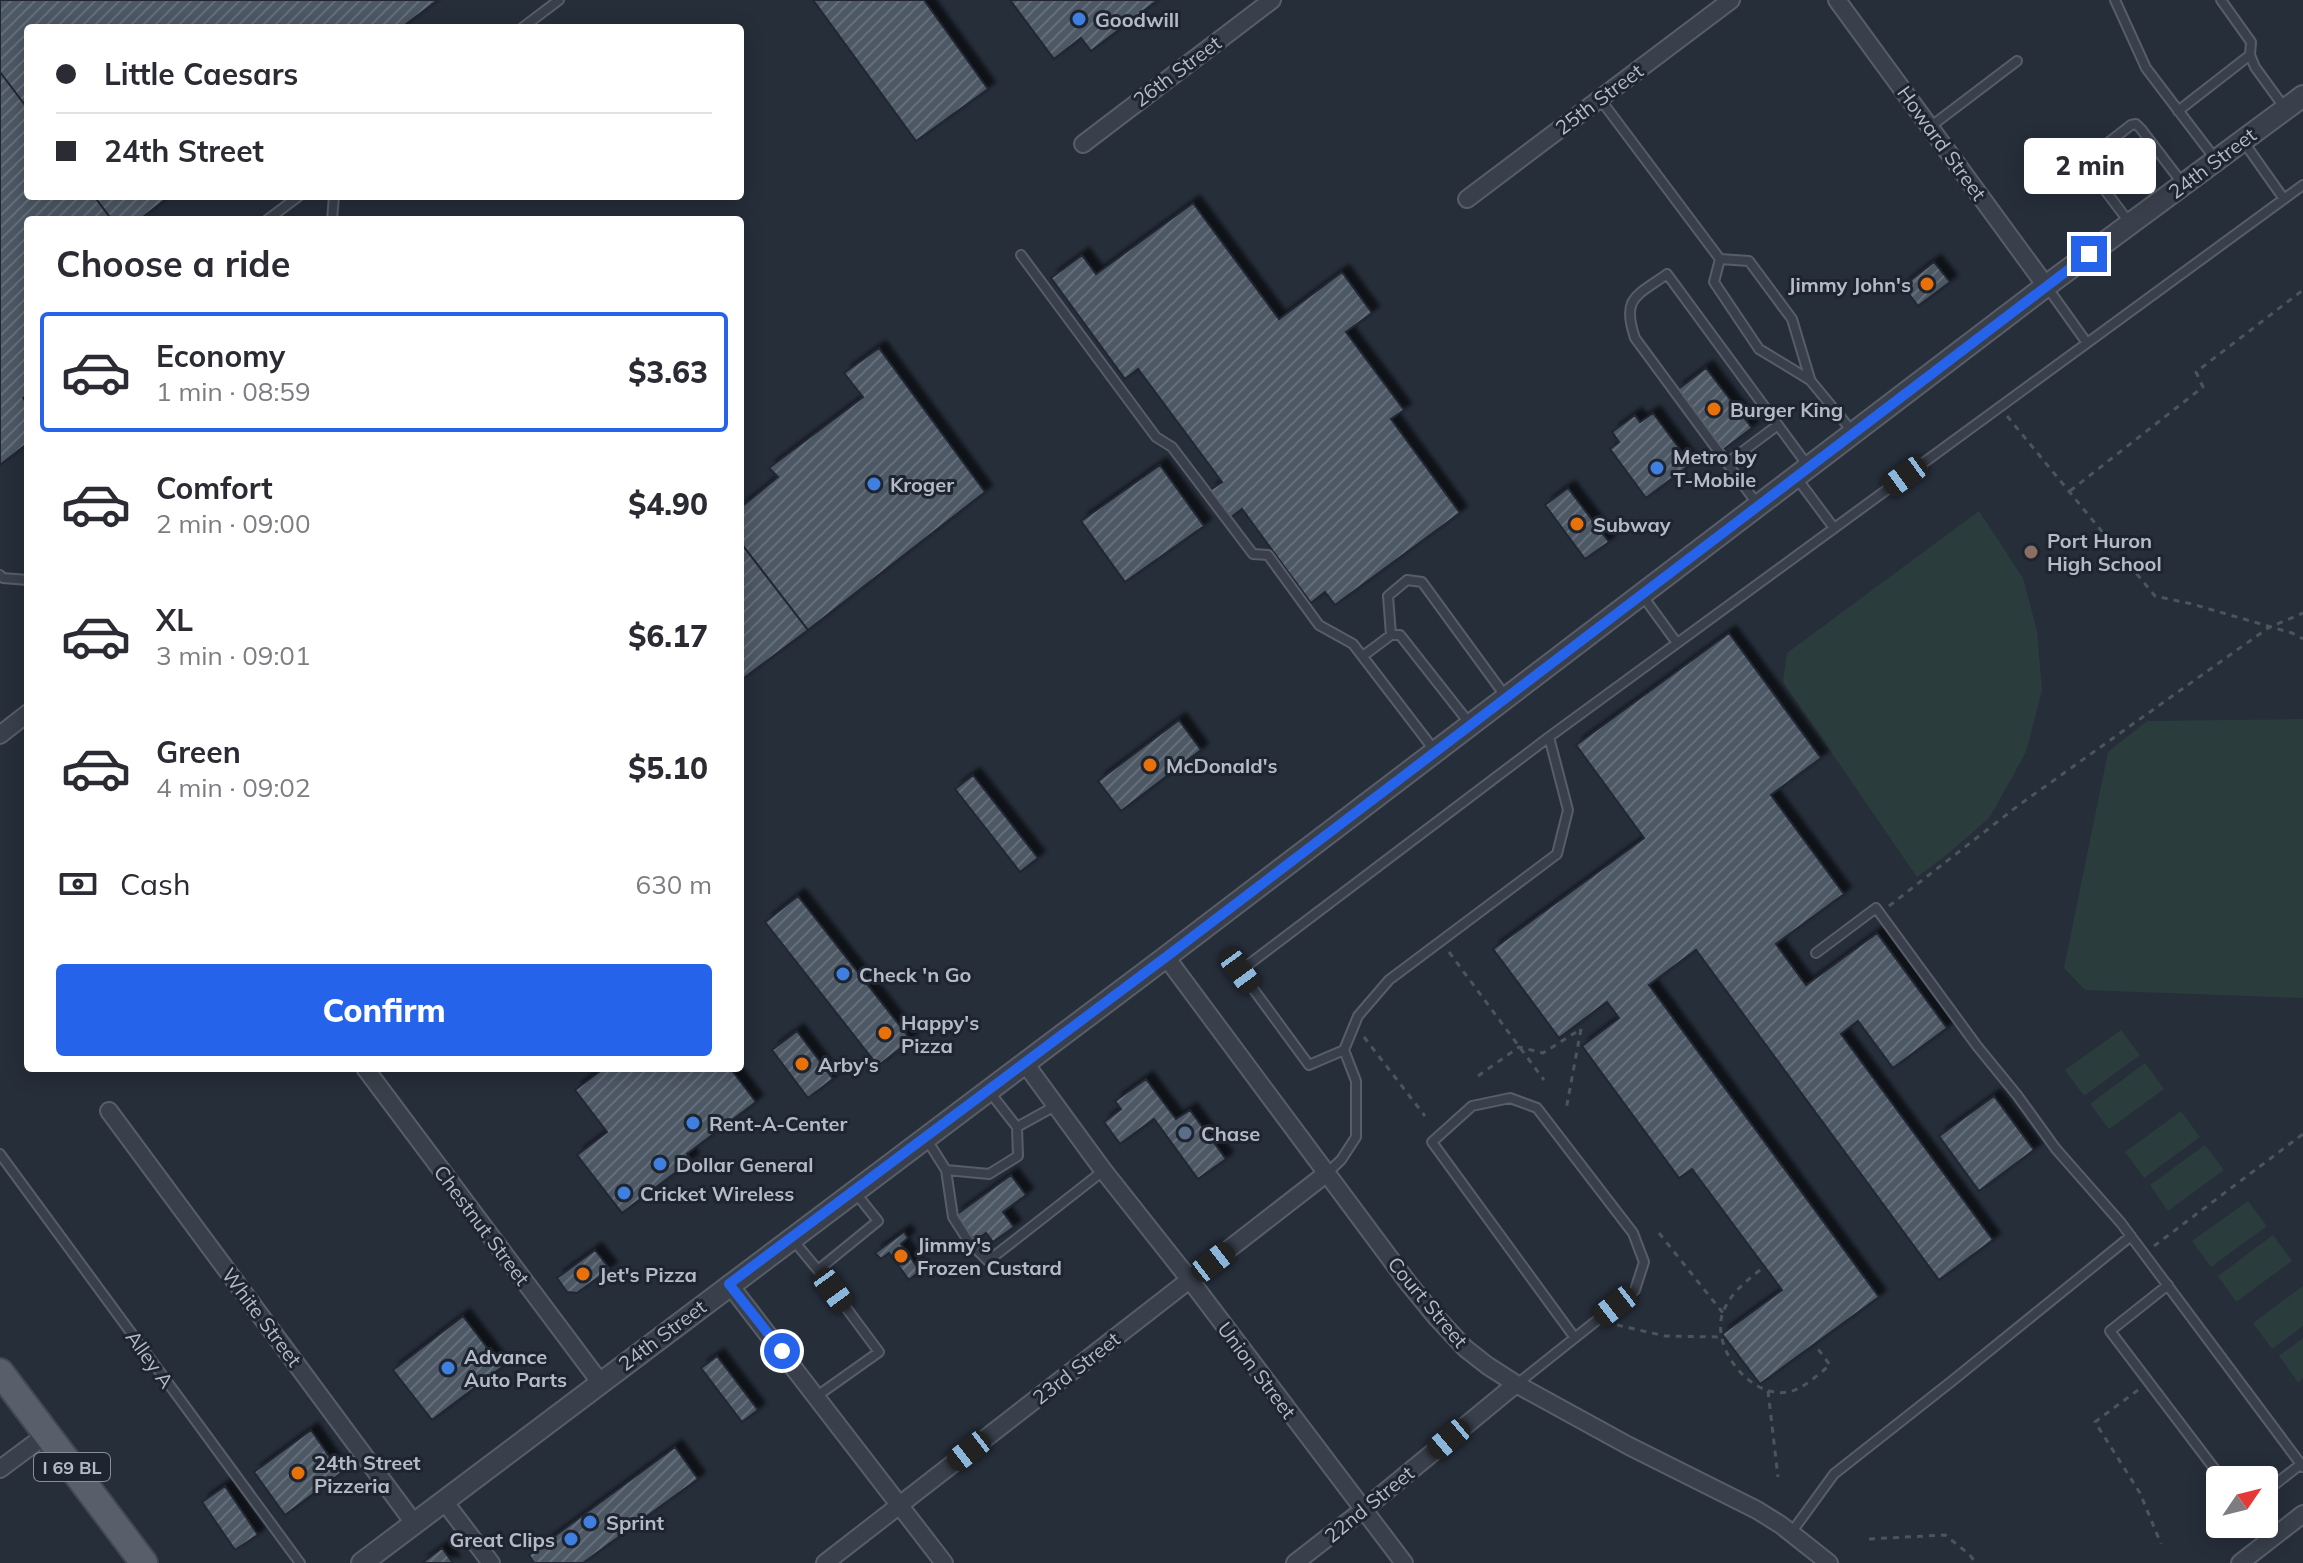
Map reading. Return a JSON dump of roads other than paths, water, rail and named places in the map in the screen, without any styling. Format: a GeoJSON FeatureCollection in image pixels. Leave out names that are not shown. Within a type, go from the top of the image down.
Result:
{"type":"FeatureCollection","features":[{"type":"Feature","properties":{"kind":"main road","name":"I 69 BL"},"geometry":{"type":"LineString","coordinates":[[0,1372],[144,1563]]}},
{"type":"Feature","properties":{"kind":"street","name":"26th Street"},"geometry":{"type":"LineString","coordinates":[[1083,144],[1272,0]]}},
{"type":"Feature","properties":{"kind":"street","name":"25th Street"},"geometry":{"type":"LineString","coordinates":[[1467,199],[1731,0]]}},
{"type":"Feature","properties":{"kind":"street","name":"Howard Street"},"geometry":{"type":"LineString","coordinates":[[1837,0],[2046,286]]}},
{"type":"Feature","properties":{"kind":"street","name":"24th Street"},"geometry":{"type":"LineString","coordinates":[[362,1563],[1166,957],[2046,286],[2303,96]]}},
{"type":"Feature","properties":{"kind":"street"},"geometry":{"type":"LineString","coordinates":[[0,735],[24,716]]}},
{"type":"Feature","properties":{"kind":"street","name":"Court Street"},"geometry":{"type":"LineString","coordinates":[[1166,957],[1436,1317],[1465,1348],[1516,1384],[1629,1446],[1757,1510],[1829,1563]]}},
{"type":"Feature","properties":{"kind":"street","name":"Union Street"},"geometry":{"type":"LineString","coordinates":[[1024,1062],[1404,1563]]}},
{"type":"Feature","properties":{"kind":"street","name":"Chestnut Street"},"geometry":{"type":"LineString","coordinates":[[368,1072],[600,1382]]}},
{"type":"Feature","properties":{"kind":"street","name":"White Street"},"geometry":{"type":"LineString","coordinates":[[109,1111],[414,1523]]}},
{"type":"Feature","properties":{"kind":"street","name":"23rd Street"},"geometry":{"type":"LineString","coordinates":[[825,1563],[1327,1173]]}},
{"type":"Feature","properties":{"kind":"street"},"geometry":{"type":"LineString","coordinates":[[729,1284],[944,1563]]}},
{"type":"Feature","properties":{"kind":"street","name":"22nd Street"},"geometry":{"type":"LineString","coordinates":[[1295,1563],[1516,1384]]}},
{"type":"Feature","properties":{"kind":"street"},"geometry":{"type":"LineString","coordinates":[[0,1469],[47,1434]]}},
{"type":"Feature","properties":{"kind":"street"},"geometry":{"type":"LineString","coordinates":[[444,1501],[491,1563]]}},
{"type":"Feature","properties":{"kind":"street"},"geometry":{"type":"LineString","coordinates":[[2240,1563],[2303,1514]]}},
{"type":"Feature","properties":{"kind":"lane"},"geometry":{"type":"LineString","coordinates":[[527,24],[559,0]]}},
{"type":"Feature","properties":{"kind":"lane"},"geometry":{"type":"LineString","coordinates":[[2115,0],[2146,68],[2216,160]]}},
{"type":"Feature","properties":{"kind":"lane"},"geometry":{"type":"LineString","coordinates":[[2221,0],[2251,42],[2250,55],[2255,67],[2285,109]]}},
{"type":"Feature","properties":{"kind":"lane"},"geometry":{"type":"LineString","coordinates":[[2178,111],[2250,55]]}},
{"type":"Feature","properties":{"kind":"lane"},"geometry":{"type":"LineString","coordinates":[[1930,127],[2017,61]]}},
{"type":"Feature","properties":{"kind":"lane"},"geometry":{"type":"LineString","coordinates":[[1600,99],[1720,259],[1749,261],[1792,319],[1810,380]]}},
{"type":"Feature","properties":{"kind":"lane"},"geometry":{"type":"LineString","coordinates":[[2130,224],[2089,169],[2086,160],[2131,125],[2136,124],[2141,129],[2184,184]]}},
{"type":"Feature","properties":{"kind":"lane"},"geometry":{"type":"LineString","coordinates":[[2242,141],[2284,199]]}},
{"type":"Feature","properties":{"kind":"lane"},"geometry":{"type":"LineString","coordinates":[[1344,1050],[1309,1065],[1240,971],[1549,737],[2303,185]]}},
{"type":"Feature","properties":{"kind":"lane"},"geometry":{"type":"LineString","coordinates":[[272,216],[294,200]]}},
{"type":"Feature","properties":{"kind":"lane"},"geometry":{"type":"LineString","coordinates":[[1021,255],[1156,437],[1172,447],[1253,554],[1268,555],[1319,625],[1353,644],[1435,751]]}},
{"type":"Feature","properties":{"kind":"lane"},"geometry":{"type":"LineString","coordinates":[[1720,259],[1714,282],[1759,349],[1810,380],[1853,433]]}},
{"type":"Feature","properties":{"kind":"lane"},"geometry":{"type":"LineString","coordinates":[[1758,505],[1635,338],[1628,316],[1631,304],[1667,274],[1778,425],[1834,528]]}},
{"type":"Feature","properties":{"kind":"lane"},"geometry":{"type":"LineString","coordinates":[[2046,286],[2087,343]]}},
{"type":"Feature","properties":{"kind":"lane"},"geometry":{"type":"LineString","coordinates":[[1727,463],[1778,425]]}},
{"type":"Feature","properties":{"kind":"lane"},"geometry":{"type":"LineString","coordinates":[[0,575],[24,580]]}},
{"type":"Feature","properties":{"kind":"lane"},"geometry":{"type":"LineString","coordinates":[[1391,635],[1388,596],[1407,580],[1422,582],[1506,697]]}},
{"type":"Feature","properties":{"kind":"lane"},"geometry":{"type":"LineString","coordinates":[[1641,594],[1677,643]]}},
{"type":"Feature","properties":{"kind":"lane"},"geometry":{"type":"LineString","coordinates":[[1363,656],[1391,635],[1400,635],[1470,724]]}},
{"type":"Feature","properties":{"kind":"lane"},"geometry":{"type":"LineString","coordinates":[[1327,1173],[1341,1160],[1356,1137],[1356,1081],[1344,1050],[1358,1016],[1389,980],[1557,854],[1568,810],[1549,737]]}},
{"type":"Feature","properties":{"kind":"lane"},"geometry":{"type":"LineString","coordinates":[[1816,953],[1876,908],[2056,1149],[2144,1253],[2302,1466],[2278,1483]]}},
{"type":"Feature","properties":{"kind":"lane"},"geometry":{"type":"LineString","coordinates":[[946,1170],[989,1174],[1018,1156],[1017,1127],[987,1090]]}},
{"type":"Feature","properties":{"kind":"lane"},"geometry":{"type":"LineString","coordinates":[[1516,1384],[1575,1338],[1635,1290],[1644,1262],[1633,1233],[1537,1108],[1510,1098],[1472,1106],[1432,1142],[1575,1338]]}},
{"type":"Feature","properties":{"kind":"lane"},"geometry":{"type":"LineString","coordinates":[[1017,1127],[1056,1106]]}},
{"type":"Feature","properties":{"kind":"lane"},"geometry":{"type":"LineString","coordinates":[[925,1136],[946,1170],[953,1217],[969,1242],[988,1261],[1103,1170]]}},
{"type":"Feature","properties":{"kind":"lane","name":"Alley A"},"geometry":{"type":"LineString","coordinates":[[0,1154],[300,1563]]}},
{"type":"Feature","properties":{"kind":"lane"},"geometry":{"type":"LineString","coordinates":[[818,1270],[878,1221],[854,1190]]}},
{"type":"Feature","properties":{"kind":"lane"},"geometry":{"type":"LineString","coordinates":[[1791,1533],[1834,1474],[2131,1236]]}},
{"type":"Feature","properties":{"kind":"lane"},"geometry":{"type":"LineString","coordinates":[[791,1237],[879,1352],[817,1396]]}},
{"type":"Feature","properties":{"kind":"lane"},"geometry":{"type":"LineString","coordinates":[[2168,1285],[2110,1331],[2212,1466]]}},
{"type":"Feature","properties":{"kind":"place","name":"Goodwill"},"geometry":{"type":"Point","coordinates":[1079,19]}},
{"type":"Feature","properties":{"kind":"place","name":"Jimmy John's"},"geometry":{"type":"Point","coordinates":[1927,284]}},
{"type":"Feature","properties":{"kind":"place","name":"Burger King"},"geometry":{"type":"Point","coordinates":[1714,409]}},
{"type":"Feature","properties":{"kind":"place","name":"Metro by T-Mobile"},"geometry":{"type":"Point","coordinates":[1657,468]}},
{"type":"Feature","properties":{"kind":"place","name":"Kroger"},"geometry":{"type":"Point","coordinates":[874,484]}},
{"type":"Feature","properties":{"kind":"place","name":"Subway"},"geometry":{"type":"Point","coordinates":[1577,524]}},
{"type":"Feature","properties":{"kind":"place","name":"Port Huron High School"},"geometry":{"type":"Point","coordinates":[2031,552]}},
{"type":"Feature","properties":{"kind":"place","name":"McDonald's"},"geometry":{"type":"Point","coordinates":[1150,765]}},
{"type":"Feature","properties":{"kind":"place","name":"Check 'n Go"},"geometry":{"type":"Point","coordinates":[843,974]}},
{"type":"Feature","properties":{"kind":"place","name":"Happy's Pizza"},"geometry":{"type":"Point","coordinates":[885,1033]}},
{"type":"Feature","properties":{"kind":"place","name":"Arby's"},"geometry":{"type":"Point","coordinates":[802,1064]}},
{"type":"Feature","properties":{"kind":"place","name":"Rent-A-Center"},"geometry":{"type":"Point","coordinates":[693,1123]}},
{"type":"Feature","properties":{"kind":"place","name":"Chase"},"geometry":{"type":"Point","coordinates":[1185,1133]}},
{"type":"Feature","properties":{"kind":"place","name":"Dollar General"},"geometry":{"type":"Point","coordinates":[660,1164]}},
{"type":"Feature","properties":{"kind":"place","name":"Cricket Wireless"},"geometry":{"type":"Point","coordinates":[624,1193]}},
{"type":"Feature","properties":{"kind":"place","name":"Jimmy's Frozen Custard"},"geometry":{"type":"Point","coordinates":[901,1256]}},
{"type":"Feature","properties":{"kind":"place","name":"Jet's Pizza"},"geometry":{"type":"Point","coordinates":[583,1274]}},
{"type":"Feature","properties":{"kind":"place","name":"Advance Auto Parts"},"geometry":{"type":"Point","coordinates":[448,1368]}},
{"type":"Feature","properties":{"kind":"place","name":"24th Street Pizzeria"},"geometry":{"type":"Point","coordinates":[298,1473]}},
{"type":"Feature","properties":{"kind":"place","name":"Sprint"},"geometry":{"type":"Point","coordinates":[590,1522]}},
{"type":"Feature","properties":{"kind":"place","name":"Great Clips"},"geometry":{"type":"Point","coordinates":[571,1539]}}]}
